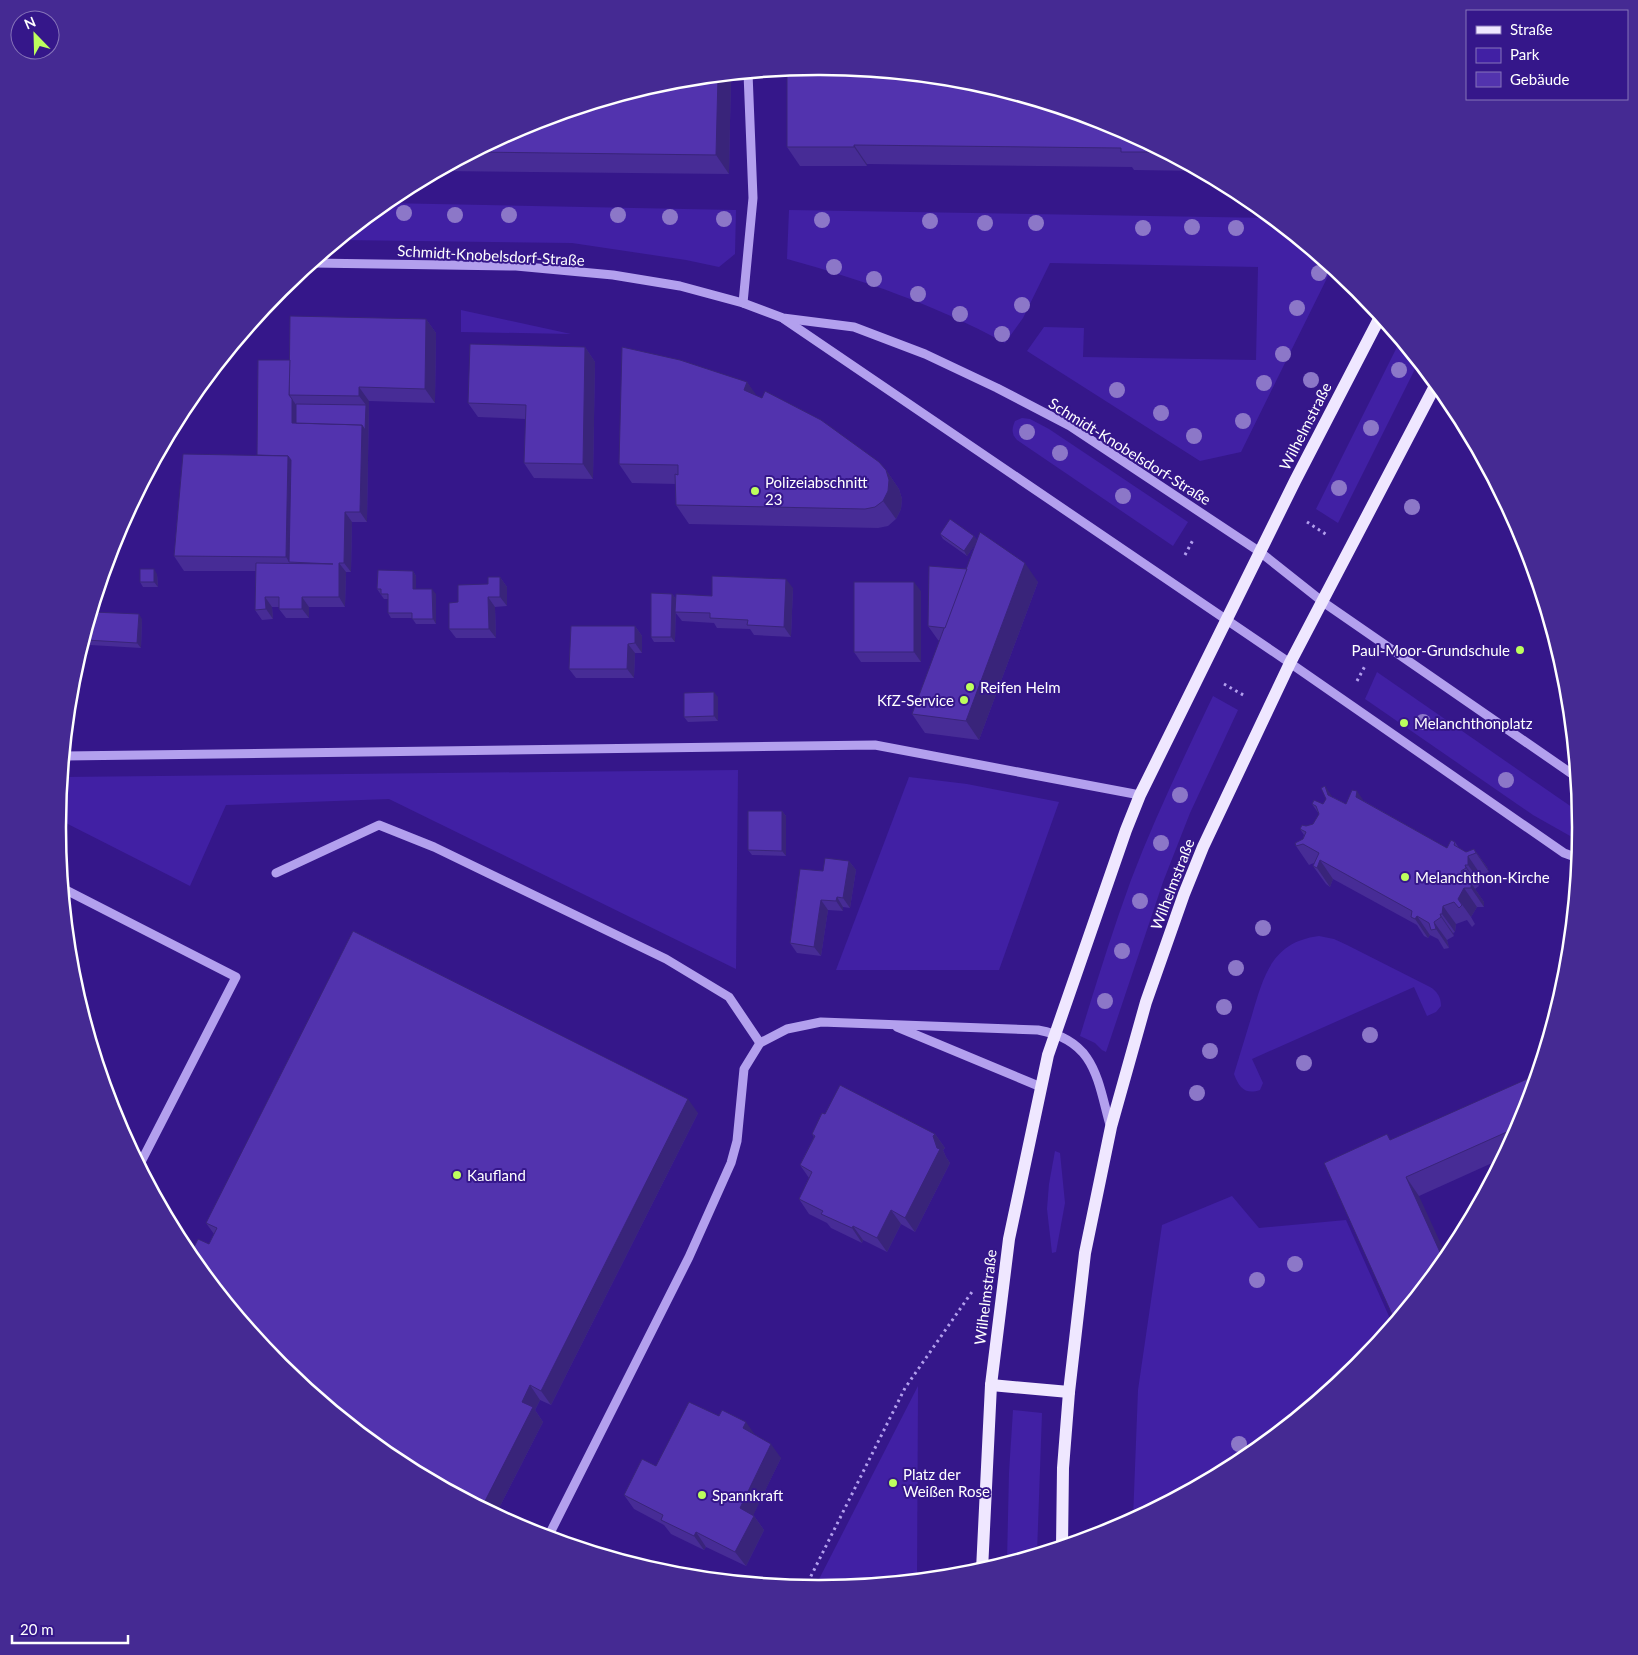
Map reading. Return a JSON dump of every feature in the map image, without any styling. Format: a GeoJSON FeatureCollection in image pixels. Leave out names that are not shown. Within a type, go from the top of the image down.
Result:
{"type":"FeatureCollection","features":[{"type":"Feature","properties":{"kind":"main road","name":"Wilhelmstraße"},"geometry":{"type":"LineString","coordinates":[[982,1562],[991,1385],[1009,1239],[1048,1055],[1055,1033],[1140,795],[1260,552],[1377,323]]}},
{"type":"Feature","properties":{"kind":"main road","name":"Wilhelmstraße"},"geometry":{"type":"LineString","coordinates":[[1062,1540],[1069,1392],[1085,1253],[1111,1127],[1146,1002],[1184,894],[1290,663],[1432,391]]}},
{"type":"Feature","properties":{"kind":"main road"},"geometry":{"type":"LineString","coordinates":[[991,1385],[1069,1392]]}},
{"type":"Feature","properties":{"kind":"street"},"geometry":{"type":"LineString","coordinates":[[743,303],[753,198],[748,78]]}},
{"type":"Feature","properties":{"kind":"street","name":"Schmidt-Knobelsdorf-Straße"},"geometry":{"type":"LineString","coordinates":[[322,263],[516,266],[564,270],[680,286],[743,303],[783,318],[854,327],[924,354],[997,388],[1070,426],[1260,552]]}},
{"type":"Feature","properties":{"kind":"street","name":"Schmidt-Knobelsdorf-Straße"},"geometry":{"type":"LineString","coordinates":[[783,318],[1226,620]]}},
{"type":"Feature","properties":{"kind":"street"},"geometry":{"type":"LineString","coordinates":[[1260,552],[1322,602],[1569,771]]}},
{"type":"Feature","properties":{"kind":"street"},"geometry":{"type":"LineString","coordinates":[[1226,620],[1564,853],[1571,855]]}},
{"type":"Feature","properties":{"kind":"street"},"geometry":{"type":"LineString","coordinates":[[70,756],[875,745],[1140,795]]}},
{"type":"Feature","properties":{"kind":"street"},"geometry":{"type":"LineString","coordinates":[[276,873],[379,825],[434,847],[666,960],[729,997],[760,1044]]}},
{"type":"Feature","properties":{"kind":"street"},"geometry":{"type":"LineString","coordinates":[[70,892],[236,977],[143,1158]]}},
{"type":"Feature","properties":{"kind":"street"},"geometry":{"type":"LineString","coordinates":[[551,1530],[689,1257],[732,1163],[737,1140],[744,1069],[760,1044],[787,1029],[821,1022],[1038,1030],[1055,1033]]}},
{"type":"Feature","properties":{"kind":"street"},"geometry":{"type":"LineString","coordinates":[[890,1024],[1041,1087]]}},
{"type":"Feature","properties":{"kind":"street","name":"Wilhelmstraße"},"geometry":{"type":"LineString","coordinates":[[1055,1033],[1077,1045],[1085,1053],[1094,1069],[1111,1127]]}},
{"type":"Feature","properties":{"kind":"path"},"geometry":{"type":"LineString","coordinates":[[1307,522],[1331,538]]}},
{"type":"Feature","properties":{"kind":"path"},"geometry":{"type":"LineString","coordinates":[[1185,555],[1194,538]]}},
{"type":"Feature","properties":{"kind":"path"},"geometry":{"type":"LineString","coordinates":[[1222,682],[1245,697]]}},
{"type":"Feature","properties":{"kind":"path"},"geometry":{"type":"LineString","coordinates":[[809,1580],[905,1388],[948,1328]]}},
{"type":"Feature","properties":{"kind":"green space"},"geometry":{"type":"Polygon","coordinates":[[[399,203],[736,210],[735,254],[719,267],[686,260],[572,243],[349,240],[399,203]]]}},
{"type":"Feature","properties":{"kind":"green space"},"geometry":{"type":"Polygon","coordinates":[[[789,210],[1260,218],[1277,230],[1329,275],[1241,452],[1200,461],[1027,351],[1044,327],[1084,328],[1083,357],[1256,360],[1258,267],[1050,263],[1023,318],[1005,343],[926,305],[871,285],[787,259],[789,210]]]}},
{"type":"Feature","properties":{"kind":"green space"},"geometry":{"type":"Polygon","coordinates":[[[461,310],[571,334],[461,332],[461,310]]]}},
{"type":"Feature","properties":{"kind":"green space"},"geometry":{"type":"Polygon","coordinates":[[[1397,346],[1415,368],[1338,523],[1316,509],[1397,346]]]}},
{"type":"Feature","properties":{"kind":"green space"},"geometry":{"type":"Polygon","coordinates":[[[1022,418],[1030,419],[1049,429],[1188,522],[1173,546],[1017,440],[1013,433],[1013,426],[1015,421],[1022,418]]]}},
{"type":"Feature","properties":{"kind":"green space"},"geometry":{"type":"Polygon","coordinates":[[[1377,672],[1571,807],[1572,837],[1533,815],[1365,699],[1377,672]]]}},
{"type":"Feature","properties":{"kind":"green space"},"geometry":{"type":"Polygon","coordinates":[[[1213,696],[1238,710],[1190,813],[1163,882],[1106,1052],[1095,1043],[1080,1036],[1131,880],[1160,810],[1213,696]]]}},
{"type":"Feature","properties":{"kind":"green space"},"geometry":{"type":"Polygon","coordinates":[[[738,770],[736,969],[389,799],[226,805],[190,886],[66,823],[68,777],[738,770]]]}},
{"type":"Feature","properties":{"kind":"green space"},"geometry":{"type":"Polygon","coordinates":[[[909,777],[967,784],[1059,802],[999,970],[836,970],[909,777]]]}},
{"type":"Feature","properties":{"kind":"green space"},"geometry":{"type":"Polygon","coordinates":[[[1319,936],[1334,939],[1430,987],[1438,995],[1441,1006],[1436,1012],[1427,1016],[1414,987],[1252,1059],[1263,1083],[1260,1090],[1247,1091],[1241,1087],[1234,1074],[1256,1000],[1266,974],[1280,953],[1290,945],[1303,939],[1319,936]]]}},
{"type":"Feature","properties":{"kind":"green space"},"geometry":{"type":"Polygon","coordinates":[[[1055,1151],[1060,1153],[1065,1203],[1056,1252],[1052,1253],[1047,1209],[1055,1151]]]}},
{"type":"Feature","properties":{"kind":"green space"},"geometry":{"type":"Polygon","coordinates":[[[1232,1196],[1259,1228],[1346,1220],[1390,1318],[1351,1360],[1277,1425],[1195,1479],[1133,1511],[1138,1390],[1162,1225],[1232,1196]]]}},
{"type":"Feature","properties":{"kind":"green space","name":"Platz der Weißen Rose"},"geometry":{"type":"Polygon","coordinates":[[[918,1386],[917,1574],[868,1579],[819,1580],[918,1386]]]}},
{"type":"Feature","properties":{"kind":"green space"},"geometry":{"type":"Polygon","coordinates":[[[1013,1410],[1042,1413],[1037,1548],[1007,1557],[1013,1410]]]}},
{"type":"Feature","properties":{"kind":"building"},"geometry":{"type":"Polygon","coordinates":[[[819,75],[868,76],[917,81],[966,89],[1014,100],[1107,132],[1152,152],[1121,152],[1121,148],[854,145],[854,147],[787,147],[787,76],[819,75]]]}},
{"type":"Feature","properties":{"kind":"building"},"geometry":{"type":"Polygon","coordinates":[[[718,82],[716,155],[486,152],[531,132],[624,100],[672,89],[718,82]]]}},
{"type":"Feature","properties":{"kind":"building"},"geometry":{"type":"Polygon","coordinates":[[[290,316],[426,319],[425,389],[359,387],[359,396],[289,395],[290,316]]]}},
{"type":"Feature","properties":{"kind":"building"},"geometry":{"type":"Polygon","coordinates":[[[470,344],[585,347],[583,464],[524,463],[526,405],[468,403],[470,344]]]}},
{"type":"Feature","properties":{"kind":"building"},"geometry":{"type":"Polygon","coordinates":[[[622,347],[680,360],[747,382],[744,390],[762,398],[765,391],[821,420],[879,462],[886,470],[889,480],[888,491],[883,501],[875,507],[865,509],[676,505],[675,474],[678,475],[678,465],[619,464],[622,347]]]}},
{"type":"Feature","properties":{"kind":"building"},"geometry":{"type":"Polygon","coordinates":[[[258,360],[290,360],[289,395],[292,399],[292,423],[362,425],[360,512],[345,512],[344,563],[339,563],[339,597],[302,597],[302,609],[279,609],[279,597],[265,597],[266,609],[255,610],[256,563],[333,564],[289,562],[291,460],[288,456],[257,455],[258,360]]]}},
{"type":"Feature","properties":{"kind":"building"},"geometry":{"type":"Polygon","coordinates":[[[296,404],[366,405],[365,430],[362,425],[296,423],[296,404]]]}},
{"type":"Feature","properties":{"kind":"building"},"geometry":{"type":"Polygon","coordinates":[[[183,454],[288,456],[286,557],[174,556],[183,454]]]}},
{"type":"Feature","properties":{"kind":"building"},"geometry":{"type":"Polygon","coordinates":[[[950,519],[974,536],[964,551],[940,534],[950,519]]]}},
{"type":"Feature","properties":{"kind":"building"},"geometry":{"type":"Polygon","coordinates":[[[980,532],[1025,563],[966,721],[912,714],[980,532]]]}},
{"type":"Feature","properties":{"kind":"building"},"geometry":{"type":"Polygon","coordinates":[[[929,566],[967,569],[945,628],[928,626],[929,566]]]}},
{"type":"Feature","properties":{"kind":"building"},"geometry":{"type":"Polygon","coordinates":[[[140,569],[154,569],[154,582],[140,582],[140,569]]]}},
{"type":"Feature","properties":{"kind":"building"},"geometry":{"type":"Polygon","coordinates":[[[378,570],[413,571],[413,589],[432,589],[433,619],[412,619],[412,613],[388,613],[388,594],[381,594],[381,589],[377,589],[378,570]]]}},
{"type":"Feature","properties":{"kind":"building"},"geometry":{"type":"Polygon","coordinates":[[[712,576],[786,579],[784,627],[747,625],[748,620],[710,618],[710,613],[675,612],[676,594],[712,596],[712,576]]]}},
{"type":"Feature","properties":{"kind":"building"},"geometry":{"type":"Polygon","coordinates":[[[488,577],[500,577],[500,597],[488,597],[489,629],[449,629],[449,603],[458,602],[458,585],[488,584],[488,577]]]}},
{"type":"Feature","properties":{"kind":"building"},"geometry":{"type":"Polygon","coordinates":[[[854,582],[914,582],[914,652],[854,652],[854,582]]]}},
{"type":"Feature","properties":{"kind":"building"},"geometry":{"type":"Polygon","coordinates":[[[651,593],[672,594],[671,637],[651,637],[651,593]]]}},
{"type":"Feature","properties":{"kind":"building"},"geometry":{"type":"Polygon","coordinates":[[[98,612],[139,614],[137,643],[90,640],[98,612]]]}},
{"type":"Feature","properties":{"kind":"building"},"geometry":{"type":"Polygon","coordinates":[[[571,626],[635,626],[635,643],[628,644],[627,669],[569,669],[571,626]]]}},
{"type":"Feature","properties":{"kind":"building"},"geometry":{"type":"Polygon","coordinates":[[[714,692],[714,716],[684,717],[684,693],[714,692]]]}},
{"type":"Feature","properties":{"kind":"building","name":"Melanchthon-Kirche"},"geometry":{"type":"Polygon","coordinates":[[[1325,786],[1328,795],[1346,804],[1352,790],[1357,791],[1356,797],[1447,848],[1451,840],[1455,842],[1454,845],[1466,852],[1474,849],[1476,853],[1468,856],[1468,865],[1465,865],[1466,868],[1461,871],[1464,883],[1471,883],[1471,888],[1464,888],[1458,899],[1462,905],[1459,908],[1454,902],[1443,906],[1442,914],[1440,914],[1441,917],[1434,922],[1436,929],[1431,930],[1429,923],[1417,916],[1415,919],[1411,917],[1412,911],[1320,860],[1317,868],[1313,866],[1319,853],[1303,844],[1296,846],[1295,843],[1303,839],[1306,832],[1300,829],[1302,825],[1313,824],[1319,814],[1316,806],[1312,804],[1314,800],[1323,804],[1326,799],[1321,788],[1325,786]]]}},
{"type":"Feature","properties":{"kind":"building"},"geometry":{"type":"Polygon","coordinates":[[[748,811],[782,811],[782,851],[748,850],[748,811]]]}},
{"type":"Feature","properties":{"kind":"building"},"geometry":{"type":"Polygon","coordinates":[[[825,858],[849,861],[843,898],[837,897],[836,901],[821,900],[814,947],[790,943],[800,869],[823,871],[825,858]]]}},
{"type":"Feature","properties":{"kind":"building","name":"Kaufland"},"geometry":{"type":"Polygon","coordinates":[[[353,931],[688,1099],[541,1391],[530,1385],[522,1402],[533,1407],[484,1502],[401,1453],[361,1425],[287,1360],[253,1324],[194,1247],[198,1239],[209,1244],[217,1228],[206,1223],[353,931]]]}},
{"type":"Feature","properties":{"kind":"building"},"geometry":{"type":"Polygon","coordinates":[[[1528,1078],[1507,1132],[1406,1177],[1440,1253],[1392,1315],[1324,1163],[1387,1134],[1390,1140],[1528,1078]]]}},
{"type":"Feature","properties":{"kind":"building"},"geometry":{"type":"Polygon","coordinates":[[[840,1085],[935,1134],[933,1136],[937,1148],[940,1149],[905,1218],[891,1210],[877,1238],[853,1226],[852,1228],[821,1214],[823,1211],[799,1199],[812,1172],[800,1165],[815,1136],[812,1134],[822,1113],[825,1114],[840,1085]]]}},
{"type":"Feature","properties":{"kind":"building","name":"Spannkraft"},"geometry":{"type":"Polygon","coordinates":[[[689,1402],[719,1416],[722,1410],[746,1422],[743,1428],[771,1444],[740,1508],[754,1516],[735,1552],[696,1532],[694,1536],[661,1520],[663,1515],[624,1495],[642,1459],[656,1466],[689,1402]]]}},
{"type":"Feature","properties":{"kind":"place","name":"Polizeiabschnitt 23"},"geometry":{"type":"Point","coordinates":[755,491]}},
{"type":"Feature","properties":{"kind":"place","name":"Paul-Moor-Grundschule"},"geometry":{"type":"Point","coordinates":[1520,650]}},
{"type":"Feature","properties":{"kind":"place","name":"Reifen Helm"},"geometry":{"type":"Point","coordinates":[970,687]}},
{"type":"Feature","properties":{"kind":"place","name":"KfZ-Service"},"geometry":{"type":"Point","coordinates":[964,700]}},
{"type":"Feature","properties":{"kind":"place","name":"Melanchthonplatz"},"geometry":{"type":"Point","coordinates":[1404,723]}},
{"type":"Feature","properties":{"kind":"place","name":"Melanchthon-Kirche"},"geometry":{"type":"Point","coordinates":[1405,877]}},
{"type":"Feature","properties":{"kind":"place","name":"Kaufland"},"geometry":{"type":"Point","coordinates":[457,1175]}},
{"type":"Feature","properties":{"kind":"place","name":"Platz der Weißen Rose"},"geometry":{"type":"Point","coordinates":[893,1483]}},
{"type":"Feature","properties":{"kind":"place","name":"Spannkraft"},"geometry":{"type":"Point","coordinates":[702,1495]}}]}
